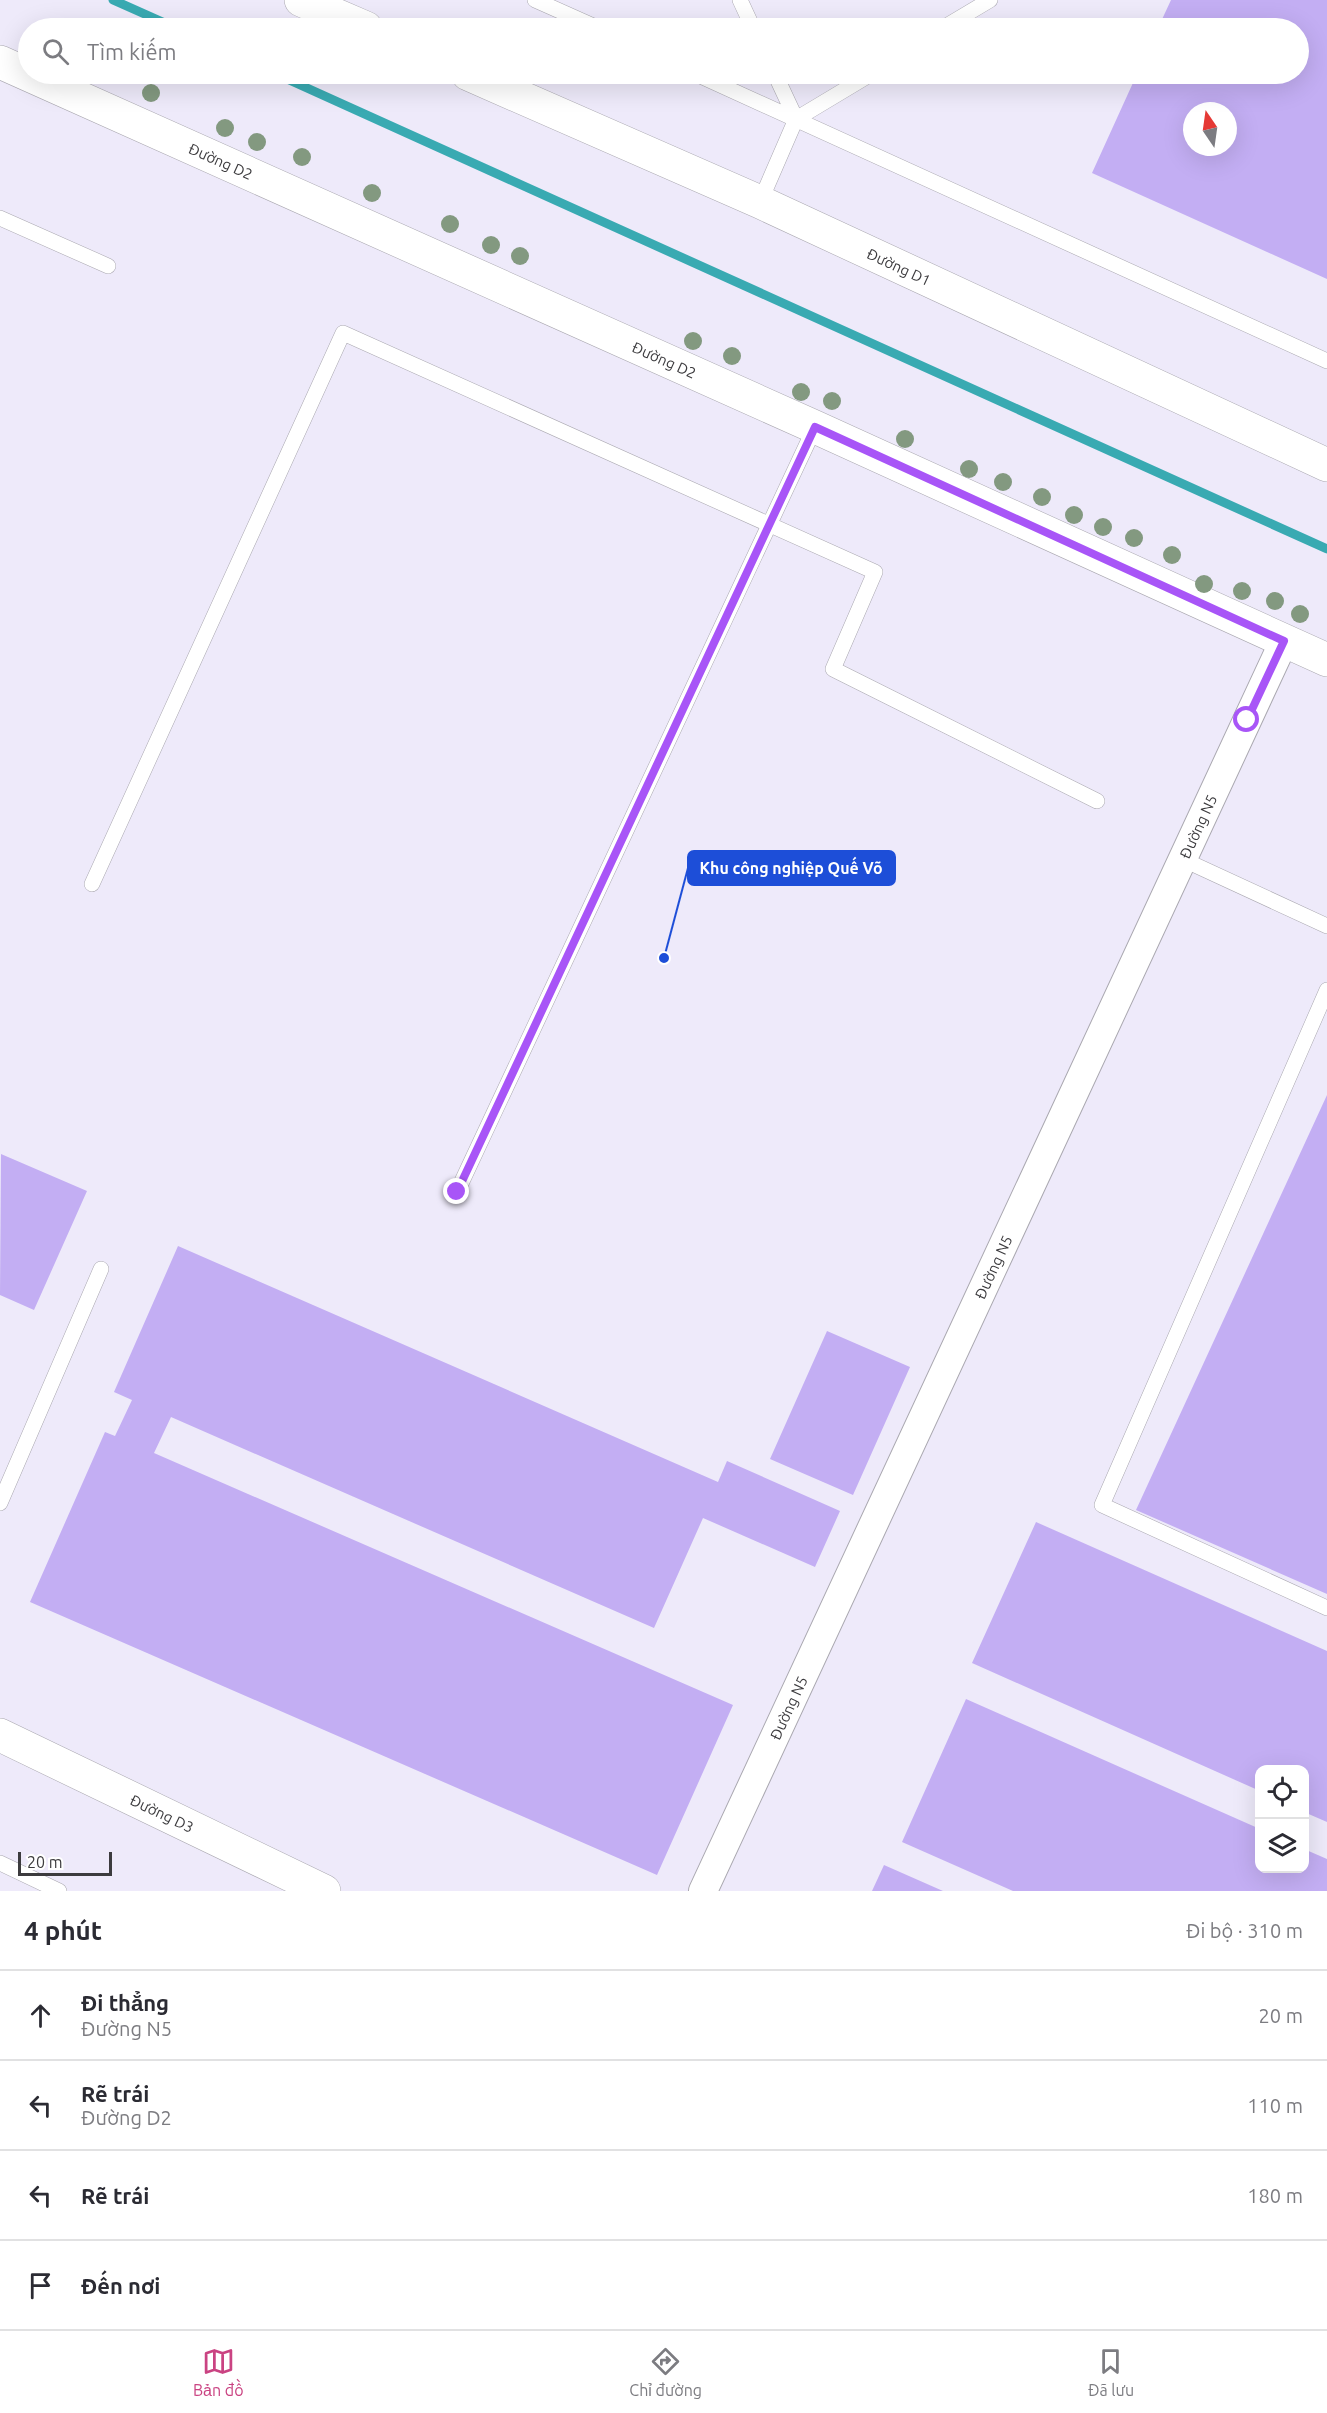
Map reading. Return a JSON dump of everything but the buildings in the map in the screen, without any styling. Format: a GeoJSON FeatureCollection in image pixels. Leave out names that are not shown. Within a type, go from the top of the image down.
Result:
{"type":"FeatureCollection","features":[{"type":"Feature","properties":{"kind":"street"},"geometry":{"type":"LineString","coordinates":[[301,0],[343,18]]}},
{"type":"Feature","properties":{"kind":"street","name":"Đường D2"},"geometry":{"type":"LineString","coordinates":[[0,62],[18,70]]}},
{"type":"Feature","properties":{"kind":"street","name":"Đường D2"},"geometry":{"type":"LineString","coordinates":[[49,84],[815,427],[1327,660]]}},
{"type":"Feature","properties":{"kind":"street","name":"Đường D1"},"geometry":{"type":"LineString","coordinates":[[491,84],[760,201],[1327,465]]}},
{"type":"Feature","properties":{"kind":"street","name":"Đường N5"},"geometry":{"type":"LineString","coordinates":[[703,1891],[1284,641]]}},
{"type":"Feature","properties":{"kind":"street","name":"Đường D3"},"geometry":{"type":"LineString","coordinates":[[0,1735],[324,1891]]}},
{"type":"Feature","properties":{"kind":"lane"},"geometry":{"type":"LineString","coordinates":[[535,0],[576,18]]}},
{"type":"Feature","properties":{"kind":"lane"},"geometry":{"type":"LineString","coordinates":[[740,0],[748,18]]}},
{"type":"Feature","properties":{"kind":"lane"},"geometry":{"type":"LineString","coordinates":[[960,18],[990,0]]}},
{"type":"Feature","properties":{"kind":"lane"},"geometry":{"type":"LineString","coordinates":[[718,84],[1327,361]]}},
{"type":"Feature","properties":{"kind":"lane"},"geometry":{"type":"LineString","coordinates":[[780,84],[796,119]]}},
{"type":"Feature","properties":{"kind":"lane"},"geometry":{"type":"LineString","coordinates":[[760,201],[796,119],[854,84]]}},
{"type":"Feature","properties":{"kind":"lane"},"geometry":{"type":"LineString","coordinates":[[0,218],[108,267]]}},
{"type":"Feature","properties":{"kind":"lane"},"geometry":{"type":"LineString","coordinates":[[92,884],[343,333],[875,572],[833,669],[1097,801]]}},
{"type":"Feature","properties":{"kind":"lane"},"geometry":{"type":"LineString","coordinates":[[457,1192],[815,427]]}},
{"type":"Feature","properties":{"kind":"lane"},"geometry":{"type":"LineString","coordinates":[[1182,859],[1327,926]]}},
{"type":"Feature","properties":{"kind":"lane"},"geometry":{"type":"LineString","coordinates":[[1327,990],[1102,1505],[1327,1608]]}},
{"type":"Feature","properties":{"kind":"lane"},"geometry":{"type":"LineString","coordinates":[[0,1503],[101,1269]]}},
{"type":"Feature","properties":{"kind":"lane"},"geometry":{"type":"LineString","coordinates":[[0,1863],[59,1891]]}},
{"type":"Feature","properties":{"kind":"shaded area"},"geometry":{"type":"Polygon","coordinates":[[[0,0],[1327,0],[1327,1891],[0,1891],[0,0]]]}},
{"type":"Feature","properties":{"kind":"waterway"},"geometry":{"type":"LineString","coordinates":[[113,0],[154,18]]}},
{"type":"Feature","properties":{"kind":"waterway"},"geometry":{"type":"LineString","coordinates":[[298,84],[1327,549]]}},
{"type":"Feature","properties":{"kind":"place","name":"Khu công nghiệp Quế Võ"},"geometry":{"type":"Point","coordinates":[664,958]}},
{"type":"Feature","properties":{"kind":"route"},"geometry":{"type":"LineString","coordinates":[[457,1192],[815,427],[1284,641],[1247,720]]}}]}
